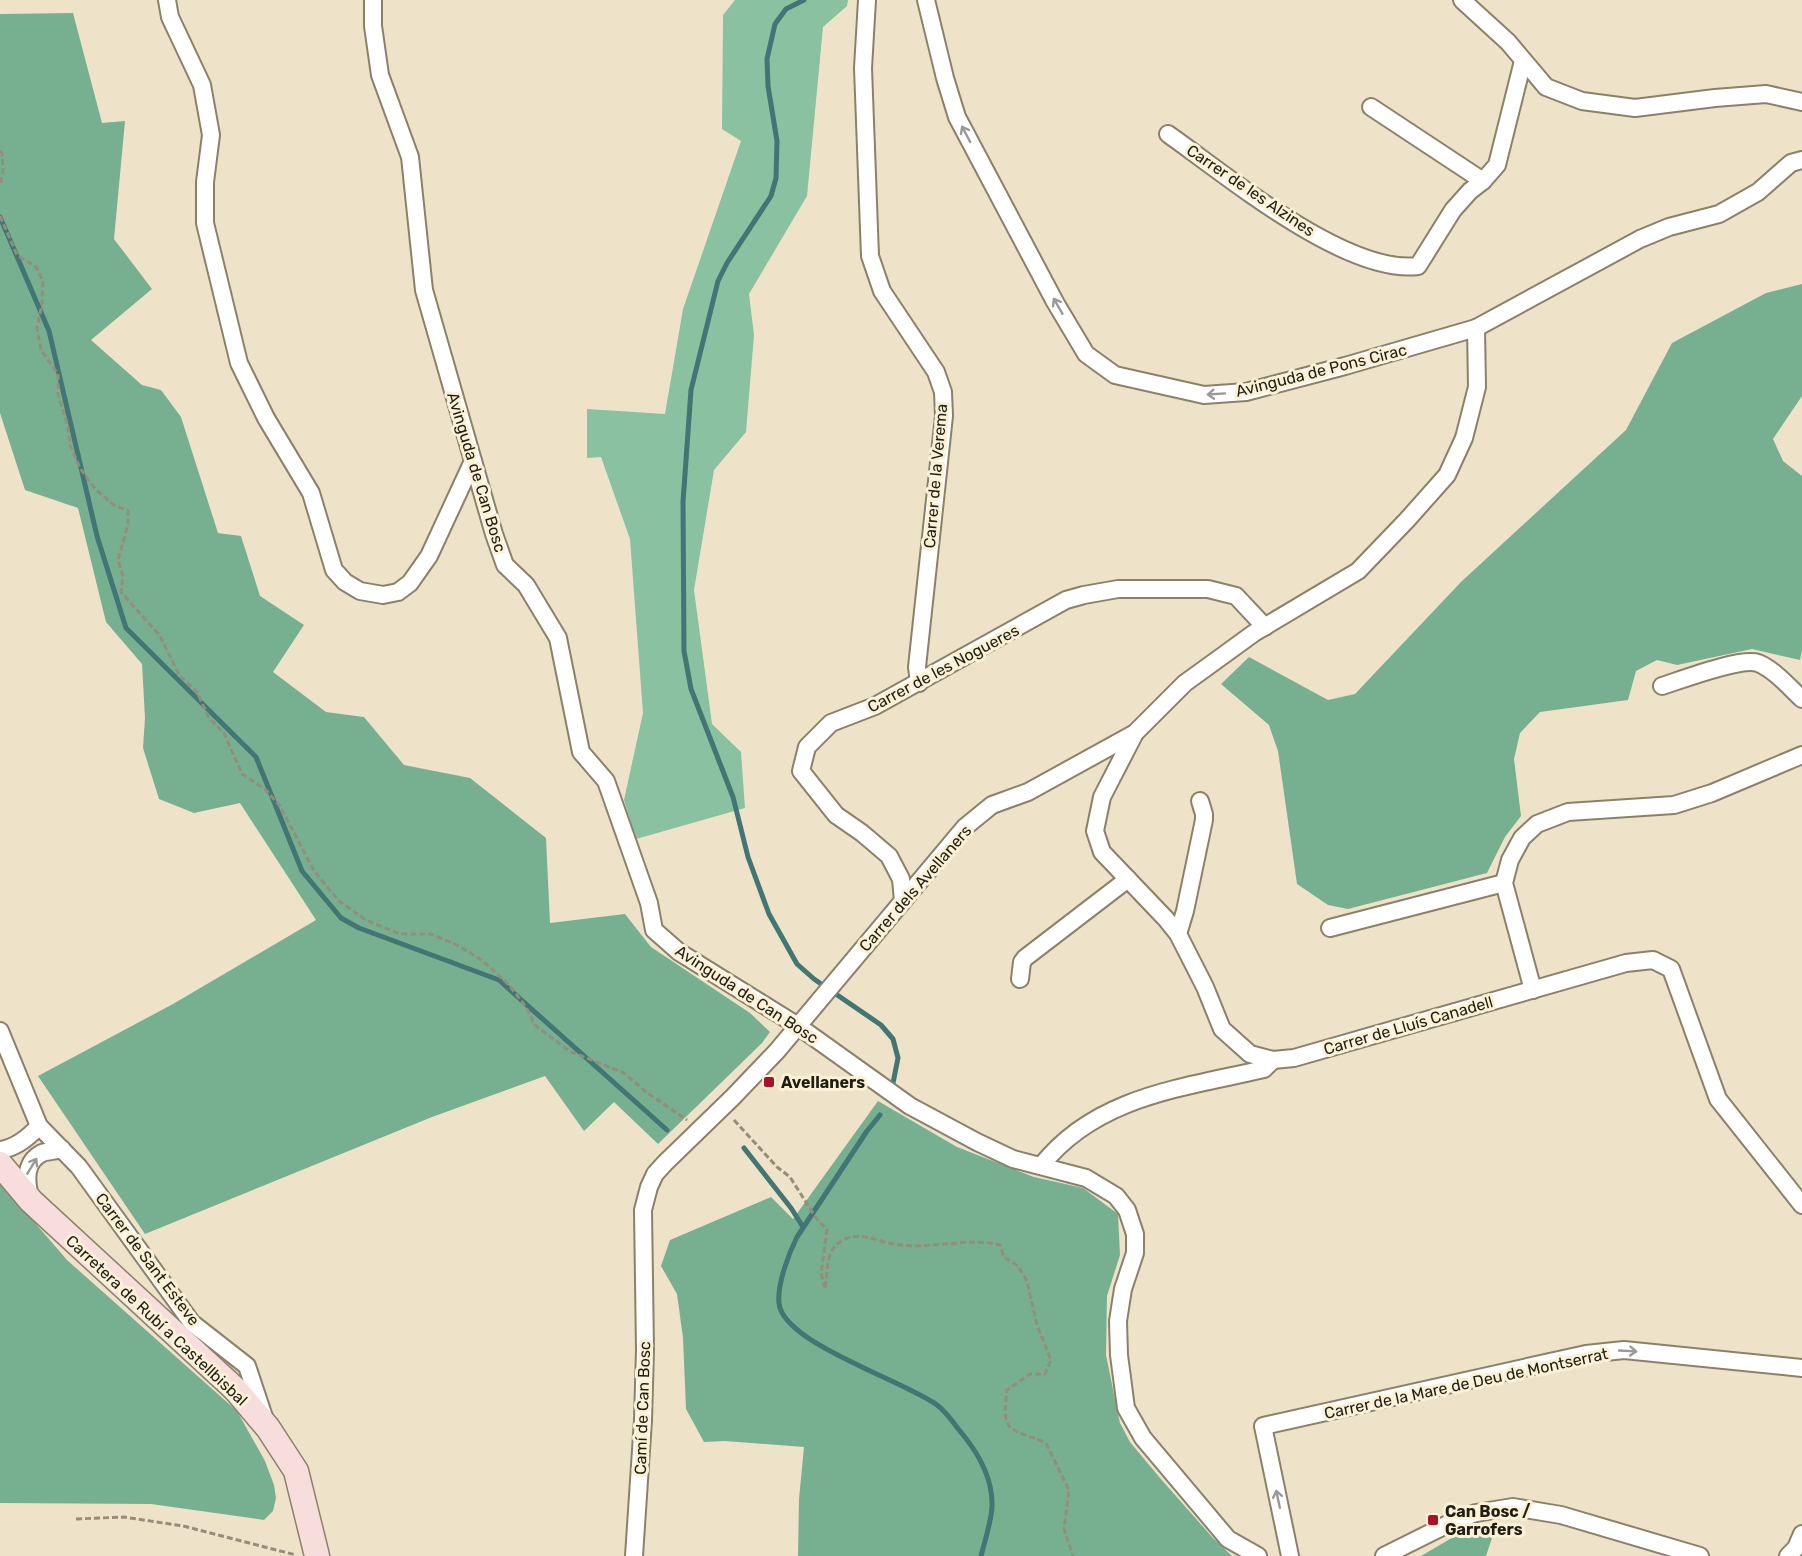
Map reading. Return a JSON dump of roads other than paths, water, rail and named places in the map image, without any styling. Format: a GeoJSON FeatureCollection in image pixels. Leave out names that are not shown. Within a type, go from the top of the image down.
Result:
{"type":"FeatureCollection","features":[{"type":"Feature","properties":{"kind":"street"},"geometry":{"type":"LineString","coordinates":[[167,0],[170,17],[202,85],[211,135],[205,223],[239,363],[266,417],[311,493],[334,570],[345,582],[360,591],[383,595],[398,592],[410,583],[429,556],[473,461]]}},
{"type":"Feature","properties":{"kind":"street","name":"Avinguda de Can Bosc"},"geometry":{"type":"LineString","coordinates":[[373,0],[373,26],[381,75],[410,158],[424,290],[473,461],[505,565],[526,585],[558,638],[581,752],[606,781],[649,903],[654,930],[679,952],[798,1026],[910,1106],[1004,1155],[1086,1178],[1107,1189],[1127,1210],[1135,1234],[1135,1253],[1120,1299],[1117,1334],[1125,1408],[1143,1438],[1228,1539],[1258,1556]]}},
{"type":"Feature","properties":{"kind":"street","name":"Carrer de la Verema"},"geometry":{"type":"LineString","coordinates":[[867,0],[863,68],[870,256],[882,291],[929,360],[943,392],[944,416],[917,667],[919,683]]}},
{"type":"Feature","properties":{"kind":"street","name":"Avinguda de Pons Cirac"},"geometry":{"type":"LineString","coordinates":[[926,0],[957,117],[1055,302],[1086,354],[1115,375],[1204,395],[1246,392],[1476,328],[1640,239],[1669,227],[1719,214],[1758,192],[1791,163],[1802,160]]}},
{"type":"Feature","properties":{"kind":"street"},"geometry":{"type":"LineString","coordinates":[[1462,0],[1508,42],[1546,87],[1582,101],[1635,108],[1766,94],[1802,102]]}},
{"type":"Feature","properties":{"kind":"street","name":"Carrer de les Alzines"},"geometry":{"type":"LineString","coordinates":[[1168,134],[1275,210],[1330,243],[1378,262],[1402,268],[1418,266],[1452,210],[1470,191],[1484,181],[1497,165],[1523,61]]}},
{"type":"Feature","properties":{"kind":"street"},"geometry":{"type":"LineString","coordinates":[[1371,107],[1484,181]]}},
{"type":"Feature","properties":{"kind":"street","name":"Carrer dels Avellaners"},"geometry":{"type":"LineString","coordinates":[[644,1261],[644,1210],[649,1187],[655,1174],[722,1108],[798,1026],[965,827],[992,805],[1028,792],[1135,733],[1185,683],[1265,627],[1358,571],[1407,520],[1447,475],[1464,438],[1477,387],[1476,328]]}},
{"type":"Feature","properties":{"kind":"street","name":"Carrer de les Nogueres"},"geometry":{"type":"LineString","coordinates":[[903,901],[901,879],[889,856],[862,832],[836,815],[801,771],[807,747],[831,723],[875,706],[919,683],[1066,600],[1095,593],[1118,590],[1208,589],[1236,596],[1265,627]]}},
{"type":"Feature","properties":{"kind":"street"},"geometry":{"type":"LineString","coordinates":[[1662,686],[1739,663],[1756,663],[1774,673],[1802,699]]}},
{"type":"Feature","properties":{"kind":"street","name":"Carrer de Lluís Canadell"},"geometry":{"type":"LineString","coordinates":[[1135,733],[1102,797],[1095,831],[1102,852],[1178,934],[1205,987],[1222,1029],[1250,1054],[1273,1060],[1294,1058],[1626,963],[1653,960],[1671,969],[1718,1099],[1802,1205]]}},
{"type":"Feature","properties":{"kind":"street"},"geometry":{"type":"LineString","coordinates":[[1533,990],[1504,883],[1510,860],[1522,838],[1537,824],[1568,812],[1674,805],[1712,793],[1802,754]]}},
{"type":"Feature","properties":{"kind":"street"},"geometry":{"type":"LineString","coordinates":[[1178,934],[1204,820],[1200,801]]}},
{"type":"Feature","properties":{"kind":"street"},"geometry":{"type":"LineString","coordinates":[[1020,979],[1025,958],[1128,879]]}},
{"type":"Feature","properties":{"kind":"street"},"geometry":{"type":"LineString","coordinates":[[1330,928],[1504,883]]}},
{"type":"Feature","properties":{"kind":"street","name":"Carrer de Sant Esteve"},"geometry":{"type":"LineString","coordinates":[[0,1031],[39,1126],[79,1167],[192,1323],[248,1366],[268,1428]]}},
{"type":"Feature","properties":{"kind":"street"},"geometry":{"type":"LineString","coordinates":[[1041,1166],[1067,1139],[1086,1124],[1118,1106],[1168,1089],[1264,1069],[1273,1060]]}},
{"type":"Feature","properties":{"kind":"street"},"geometry":{"type":"LineString","coordinates":[[0,1150],[28,1138],[39,1126]]}},
{"type":"Feature","properties":{"kind":"street"},"geometry":{"type":"LineString","coordinates":[[31,1201],[26,1180],[29,1166],[41,1154],[62,1149]]}},
{"type":"Feature","properties":{"kind":"street","name":"Carretera de Rubí a Castellbisbal"},"geometry":{"type":"LineString","coordinates":[[0,1164],[31,1201],[235,1389],[268,1428],[296,1471],[317,1556]]}},
{"type":"Feature","properties":{"kind":"street","name":"Camí de Can Bosc"},"geometry":{"type":"LineString","coordinates":[[634,1556],[643,1420],[644,1261]]}},
{"type":"Feature","properties":{"kind":"street","name":"Carrer de la Mare de Deu de Montserrat"},"geometry":{"type":"LineString","coordinates":[[1290,1556],[1263,1426],[1586,1354],[1624,1350],[1802,1368]]}},
{"type":"Feature","properties":{"kind":"street"},"geometry":{"type":"LineString","coordinates":[[1384,1556],[1456,1520],[1476,1513],[1513,1507],[1561,1515],[1700,1556]]}},
{"type":"Feature","properties":{"kind":"street"},"geometry":{"type":"LineString","coordinates":[[1788,1556],[1796,1548],[1802,1534]]}},
{"type":"Feature","properties":{"kind":"waterway"},"geometry":{"type":"LineString","coordinates":[[804,0],[786,9],[775,24],[767,59],[768,86],[777,141],[776,178],[771,196],[727,263],[718,281],[691,390],[683,502],[684,651],[691,689],[733,797],[748,857],[769,914],[797,964],[814,979],[881,1025],[893,1039],[898,1058],[893,1083]]}},
{"type":"Feature","properties":{"kind":"waterway"},"geometry":{"type":"LineString","coordinates":[[0,217],[49,331],[97,536],[126,628],[256,757],[302,871],[341,918],[359,928],[499,980],[667,1130]]}},
{"type":"Feature","properties":{"kind":"waterway"},"geometry":{"type":"LineString","coordinates":[[880,1115],[797,1237],[782,1278],[779,1303],[785,1318],[822,1347],[921,1395],[945,1412],[970,1444],[988,1478],[992,1507],[981,1556]]}},
{"type":"Feature","properties":{"kind":"waterway"},"geometry":{"type":"LineString","coordinates":[[744,1148],[803,1227]]}},
{"type":"Feature","properties":{"kind":"place","name":"Avellaners"},"geometry":{"type":"Point","coordinates":[769,1082]}},
{"type":"Feature","properties":{"kind":"place","name":"Can Bosc / Garrofers"},"geometry":{"type":"Point","coordinates":[1433,1520]}}]}
